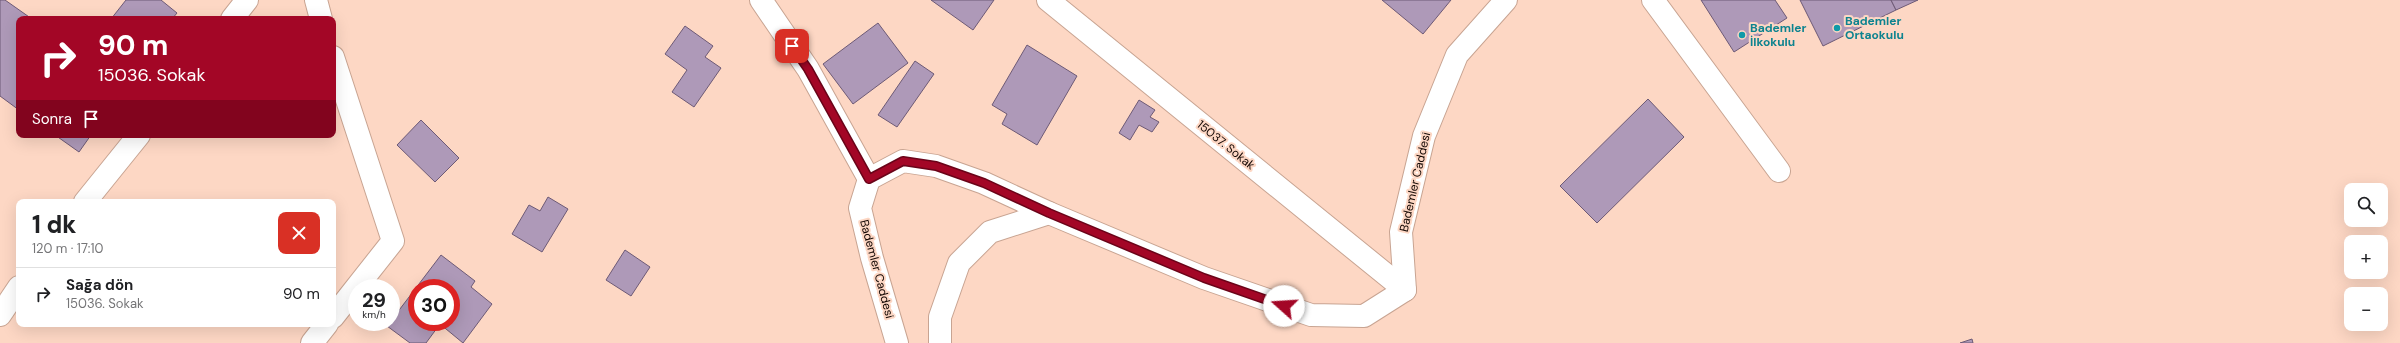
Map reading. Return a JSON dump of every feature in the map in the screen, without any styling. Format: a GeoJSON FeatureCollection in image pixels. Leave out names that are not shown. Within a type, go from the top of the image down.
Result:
{"type":"FeatureCollection","features":[{"type":"Feature","properties":{"kind":"street"},"geometry":{"type":"LineString","coordinates":[[234,16],[247,0]]}},
{"type":"Feature","properties":{"kind":"street"},"geometry":{"type":"LineString","coordinates":[[316,0],[320,16]]}},
{"type":"Feature","properties":{"kind":"street"},"geometry":{"type":"LineString","coordinates":[[761,0],[808,69],[869,179],[903,161],[936,166],[984,183],[1049,213],[1204,278],[1311,315],[1364,316],[1405,290]]}},
{"type":"Feature","properties":{"kind":"street","name":"15037. Sokak"},"geometry":{"type":"LineString","coordinates":[[1048,0],[1405,290]]}},
{"type":"Feature","properties":{"kind":"street","name":"Bademler Caddesi"},"geometry":{"type":"LineString","coordinates":[[1405,290],[1401,232],[1424,136],[1457,55],[1506,0]]}},
{"type":"Feature","properties":{"kind":"street"},"geometry":{"type":"LineString","coordinates":[[1653,0],[1779,171]]}},
{"type":"Feature","properties":{"kind":"street"},"geometry":{"type":"LineString","coordinates":[[336,66],[392,240],[336,313]]}},
{"type":"Feature","properties":{"kind":"street"},"geometry":{"type":"LineString","coordinates":[[88,199],[137,138]]}},
{"type":"Feature","properties":{"kind":"street","name":"Bademler Caddesi"},"geometry":{"type":"LineString","coordinates":[[869,179],[860,208],[872,258],[897,343]]}},
{"type":"Feature","properties":{"kind":"street"},"geometry":{"type":"LineString","coordinates":[[940,343],[940,317],[959,263],[990,232],[1049,213]]}},
{"type":"Feature","properties":{"kind":"street"},"geometry":{"type":"LineString","coordinates":[[2,307],[16,291]]}},
{"type":"Feature","properties":{"kind":"street"},"geometry":{"type":"LineString","coordinates":[[312,343],[325,327]]}},
{"type":"Feature","properties":{"kind":"building"},"geometry":{"type":"Polygon","coordinates":[[[0,0],[5,0],[28,16],[16,16],[16,108],[0,96],[0,0]]]}},
{"type":"Feature","properties":{"kind":"building"},"geometry":{"type":"Polygon","coordinates":[[[126,0],[161,0],[177,13],[174,16],[113,16],[126,0]]]}},
{"type":"Feature","properties":{"kind":"building"},"geometry":{"type":"Polygon","coordinates":[[[931,0],[994,0],[973,30],[931,0]]]}},
{"type":"Feature","properties":{"kind":"building"},"geometry":{"type":"Polygon","coordinates":[[[1382,0],[1451,0],[1423,34],[1382,0]]]}},
{"type":"Feature","properties":{"kind":"building","name":"Bademler İlkokulu"},"geometry":{"type":"Polygon","coordinates":[[[1701,0],[1775,0],[1787,18],[1734,52],[1701,0]]]}},
{"type":"Feature","properties":{"kind":"building","name":"Bademler Ortaokulu"},"geometry":{"type":"Polygon","coordinates":[[[1800,0],[1891,0],[1896,10],[1823,46],[1800,0]]]}},
{"type":"Feature","properties":{"kind":"building"},"geometry":{"type":"Polygon","coordinates":[[[1891,0],[1918,0],[1896,10],[1891,0]]]}},
{"type":"Feature","properties":{"kind":"building"},"geometry":{"type":"Polygon","coordinates":[[[878,23],[908,63],[853,104],[823,64],[878,23]]]}},
{"type":"Feature","properties":{"kind":"building"},"geometry":{"type":"Polygon","coordinates":[[[685,26],[713,46],[705,57],[721,68],[694,107],[672,92],[687,70],[665,54],[685,26]]]}},
{"type":"Feature","properties":{"kind":"building"},"geometry":{"type":"Polygon","coordinates":[[[1027,45],[1077,76],[1037,145],[1002,124],[1007,114],[992,105],[1027,45]]]}},
{"type":"Feature","properties":{"kind":"building"},"geometry":{"type":"Polygon","coordinates":[[[915,61],[934,74],[897,127],[878,115],[915,61]]]}},
{"type":"Feature","properties":{"kind":"building"},"geometry":{"type":"Polygon","coordinates":[[[1648,99],[1684,137],[1597,223],[1560,186],[1648,99]]]}},
{"type":"Feature","properties":{"kind":"building"},"geometry":{"type":"Polygon","coordinates":[[[1139,100],[1155,110],[1150,117],[1159,122],[1152,132],[1139,125],[1130,140],[1119,133],[1139,100]]]}},
{"type":"Feature","properties":{"kind":"building"},"geometry":{"type":"Polygon","coordinates":[[[421,120],[459,158],[435,182],[397,145],[421,120]]]}},
{"type":"Feature","properties":{"kind":"building"},"geometry":{"type":"Polygon","coordinates":[[[59,138],[89,138],[79,152],[59,138]]]}},
{"type":"Feature","properties":{"kind":"building"},"geometry":{"type":"Polygon","coordinates":[[[548,197],[568,209],[542,252],[512,234],[529,205],[540,211],[548,197]]]}},
{"type":"Feature","properties":{"kind":"building"},"geometry":{"type":"Polygon","coordinates":[[[625,250],[650,267],[631,296],[606,280],[625,250]]]}},
{"type":"Feature","properties":{"kind":"building"},"geometry":{"type":"Polygon","coordinates":[[[441,255],[475,281],[471,287],[492,304],[463,343],[448,331],[460,331],[460,279],[423,279],[441,255]]]}},
{"type":"Feature","properties":{"kind":"building"},"geometry":{"type":"Polygon","coordinates":[[[408,298],[408,331],[435,331],[426,343],[410,343],[394,331],[400,331],[400,309],[408,298]]]}},
{"type":"Feature","properties":{"kind":"building"},"geometry":{"type":"Polygon","coordinates":[[[1972,339],[1973,343],[1960,343],[1972,339]]]}},
{"type":"Feature","properties":{"kind":"place","name":"Bademler Ortaokulu"},"geometry":{"type":"Point","coordinates":[1837,28]}},
{"type":"Feature","properties":{"kind":"place","name":"Bademler İlkokulu"},"geometry":{"type":"Point","coordinates":[1742,35]}},
{"type":"Feature","properties":{"kind":"route"},"geometry":{"type":"LineString","coordinates":[[792,46],[808,69],[869,179],[903,161],[936,166],[984,183],[1049,213],[1204,278],[1284,306]]}}]}
